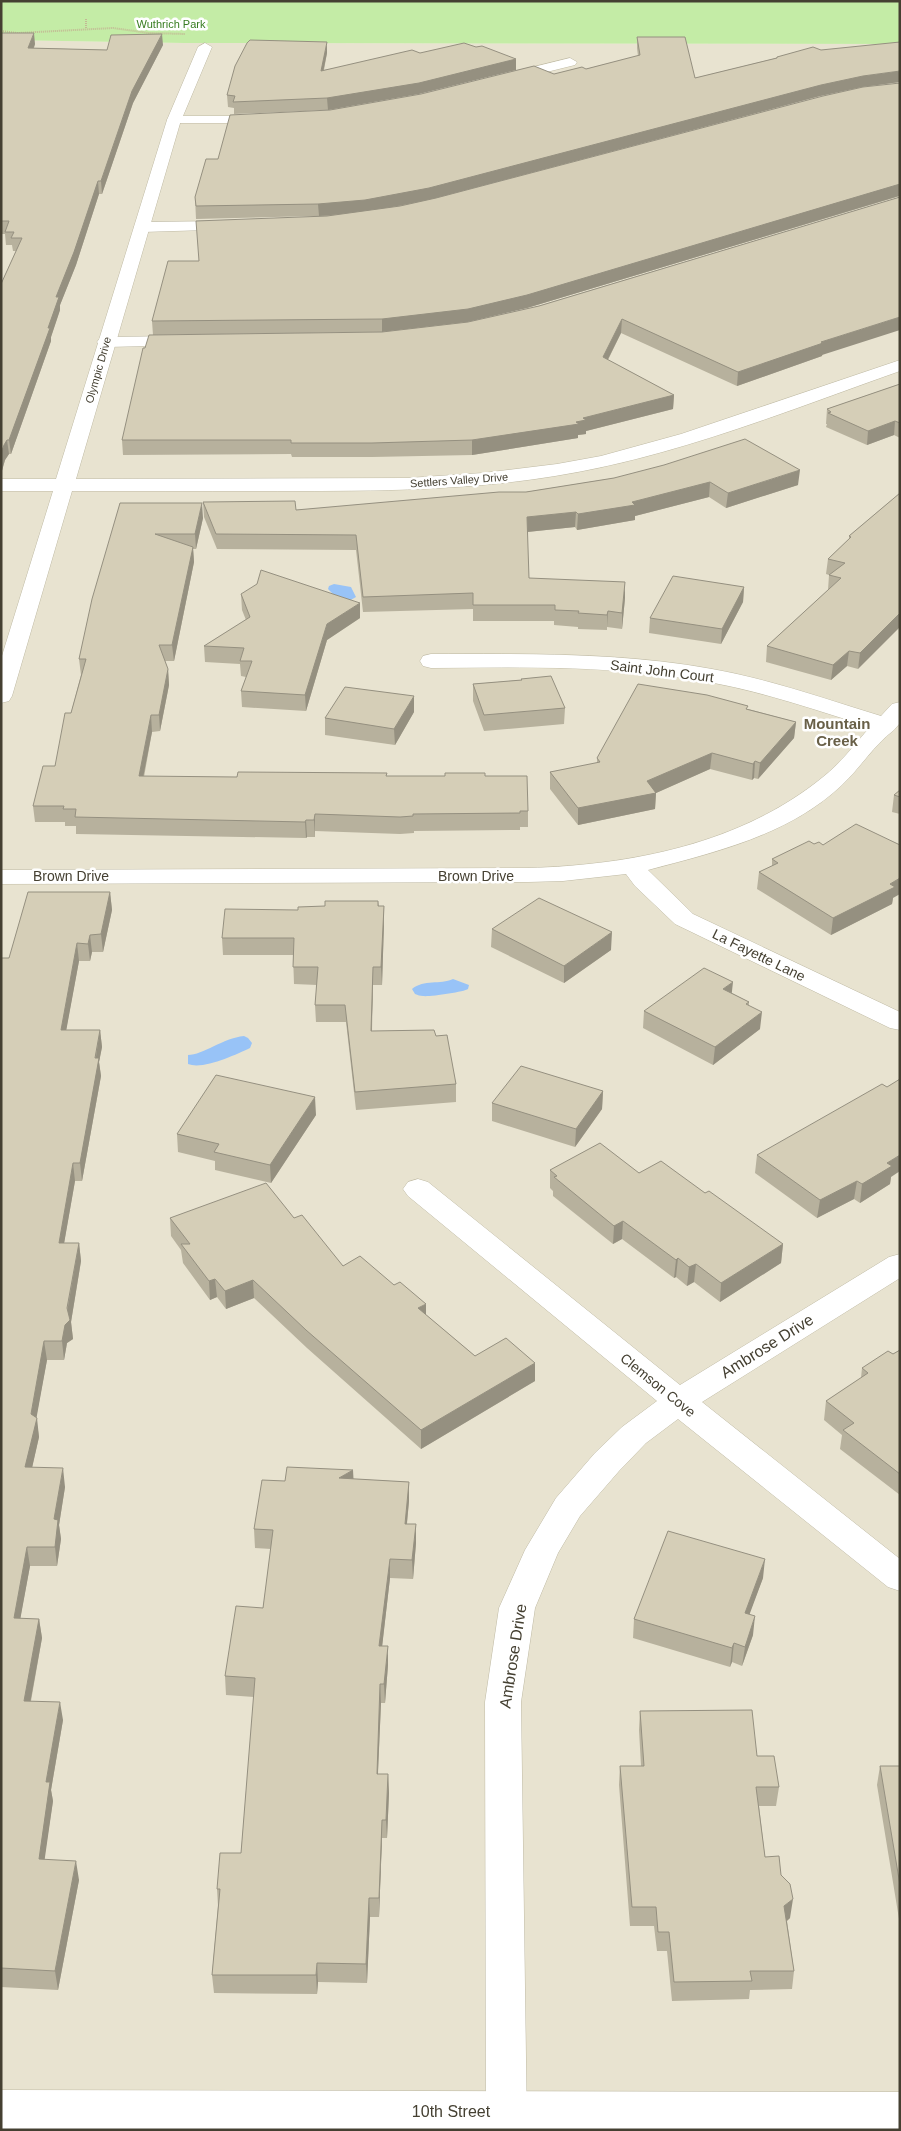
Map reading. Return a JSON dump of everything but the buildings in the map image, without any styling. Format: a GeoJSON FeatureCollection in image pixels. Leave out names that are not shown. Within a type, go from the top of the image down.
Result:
{"type":"FeatureCollection","features":[{"type":"Feature","properties":{"kind":"street","name":"Olympic Drive"},"geometry":{"type":"LineString","coordinates":[[1,696],[174,120],[205,48]]}},
{"type":"Feature","properties":{"kind":"street"},"geometry":{"type":"LineString","coordinates":[[494,81],[570,62]]}},
{"type":"Feature","properties":{"kind":"street"},"geometry":{"type":"LineString","coordinates":[[174,120],[284,119]]}},
{"type":"Feature","properties":{"kind":"street"},"geometry":{"type":"LineString","coordinates":[[142,227],[248,225]]}},
{"type":"Feature","properties":{"kind":"street"},"geometry":{"type":"LineString","coordinates":[[106,342],[203,341]]}},
{"type":"Feature","properties":{"kind":"street","name":"Settlers Valley Drive"},"geometry":{"type":"LineString","coordinates":[[1,485],[367,486],[500,478],[559,469],[634,454],[700,434],[900,365]]}},
{"type":"Feature","properties":{"kind":"street","name":"Saint John Court"},"geometry":{"type":"LineString","coordinates":[[430,661],[536,660],[661,668],[716,676],[893,717]]}},
{"type":"Feature","properties":{"kind":"street","name":"Brown Drive"},"geometry":{"type":"LineString","coordinates":[[1,876],[528,876],[633,866],[695,850],[749,832],[792,811],[833,781],[893,717]]}},
{"type":"Feature","properties":{"kind":"street","name":"La Fayette Lane"},"geometry":{"type":"LineString","coordinates":[[633,866],[644,881],[684,918],[900,1022]]}},
{"type":"Feature","properties":{"kind":"street","name":"Clemson Cove"},"geometry":{"type":"LineString","coordinates":[[418,1189],[678,1402],[900,1578]]}},
{"type":"Feature","properties":{"kind":"street","name":"Ambrose Drive"},"geometry":{"type":"LineString","coordinates":[[506,2121],[504,1702],[516,1608],[542,1550],[568,1507],[607,1462],[634,1435],[678,1402],[900,1264]]}},
{"type":"Feature","properties":{"kind":"street","name":"10th Street"},"geometry":{"type":"LineString","coordinates":[[1,2110],[506,2121],[900,2112]]}},
{"type":"Feature","properties":{"kind":"path"},"geometry":{"type":"LineString","coordinates":[[86,19],[86,29]]}},
{"type":"Feature","properties":{"kind":"path"},"geometry":{"type":"LineString","coordinates":[[1,31],[18,33],[113,28],[149,33],[186,34]]}},
{"type":"Feature","properties":{"kind":"shaded area"},"geometry":{"type":"Polygon","coordinates":[[[1,40],[184,43],[900,44],[900,2130],[1,2130],[1,40]]]}},
{"type":"Feature","properties":{"kind":"green space","name":"Wuthrich Park"},"geometry":{"type":"Polygon","coordinates":[[[1,1],[900,1],[900,44],[184,43],[1,40],[1,1]]]}},
{"type":"Feature","properties":{"kind":"water"},"geometry":{"type":"Polygon","coordinates":[[[334,584],[351,587],[356,597],[349,601],[337,598],[328,589],[329,586],[334,584]]]}},
{"type":"Feature","properties":{"kind":"water"},"geometry":{"type":"Polygon","coordinates":[[[453,979],[469,985],[468,989],[454,993],[421,996],[415,994],[412,989],[422,984],[453,979]]]}},
{"type":"Feature","properties":{"kind":"water"},"geometry":{"type":"Polygon","coordinates":[[[244,1036],[252,1043],[250,1048],[228,1058],[210,1063],[202,1065],[188,1064],[188,1055],[236,1037],[244,1036]]]}},
{"type":"Feature","properties":{"kind":"district","name":"Mountain Creek"},"geometry":{"type":"Point","coordinates":[837,732]}}]}
